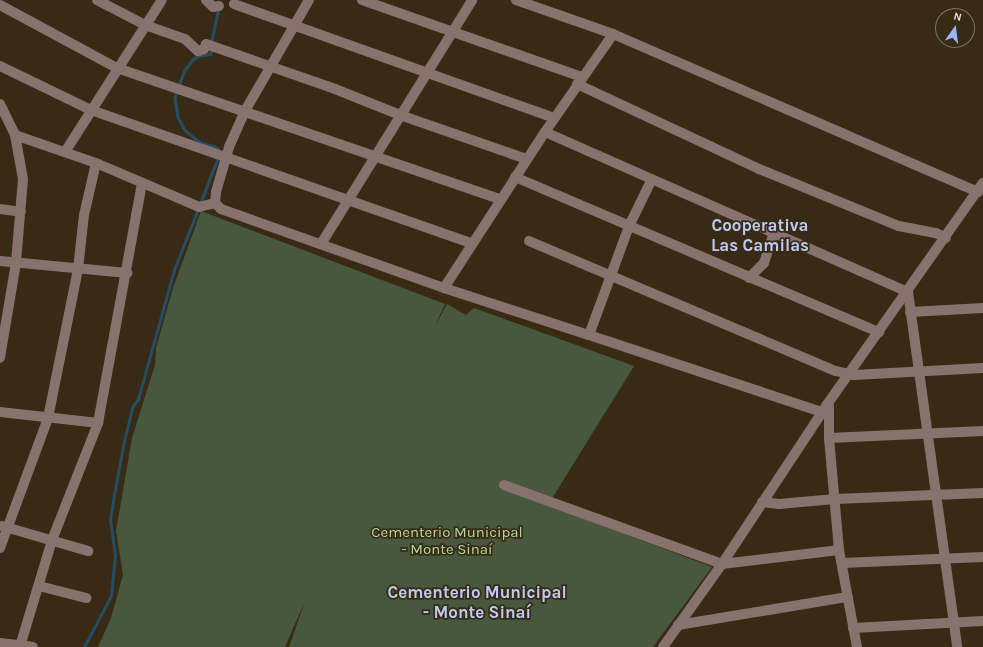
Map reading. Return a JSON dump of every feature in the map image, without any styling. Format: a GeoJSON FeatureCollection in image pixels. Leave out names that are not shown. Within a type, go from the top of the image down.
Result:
{"type":"FeatureCollection","features":[{"type":"Feature","properties":{"kind":"street"},"geometry":{"type":"LineString","coordinates":[[3,0],[0,4],[117,68],[500,199]]}},
{"type":"Feature","properties":{"kind":"street"},"geometry":{"type":"LineString","coordinates":[[97,0],[145,25],[185,39],[198,51],[204,49],[206,44],[335,89],[400,115],[526,159]]}},
{"type":"Feature","properties":{"kind":"street"},"geometry":{"type":"LineString","coordinates":[[65,152],[117,68],[162,0]]}},
{"type":"Feature","properties":{"kind":"street"},"geometry":{"type":"LineString","coordinates":[[206,0],[213,7],[219,6]]}},
{"type":"Feature","properties":{"kind":"street"},"geometry":{"type":"LineString","coordinates":[[215,203],[224,157],[245,111],[309,0]]}},
{"type":"Feature","properties":{"kind":"street"},"geometry":{"type":"LineString","coordinates":[[362,0],[580,80],[759,169],[899,226],[936,233],[946,238]]}},
{"type":"Feature","properties":{"kind":"street"},"geometry":{"type":"LineString","coordinates":[[321,244],[472,0]]}},
{"type":"Feature","properties":{"kind":"street"},"geometry":{"type":"LineString","coordinates":[[516,0],[613,34],[981,188],[824,409],[722,564],[665,646]]}},
{"type":"Feature","properties":{"kind":"street"},"geometry":{"type":"LineString","coordinates":[[234,4],[554,118]]}},
{"type":"Feature","properties":{"kind":"street"},"geometry":{"type":"LineString","coordinates":[[444,288],[457,270],[471,243],[526,159],[613,34]]}},
{"type":"Feature","properties":{"kind":"street"},"geometry":{"type":"LineString","coordinates":[[0,66],[91,110],[209,154],[224,157],[471,243]]}},
{"type":"Feature","properties":{"kind":"street"},"geometry":{"type":"LineString","coordinates":[[0,104],[15,135],[23,179],[16,263],[4,310],[0,358]]}},
{"type":"Feature","properties":{"kind":"street"},"geometry":{"type":"LineString","coordinates":[[545,132],[908,292]]}},
{"type":"Feature","properties":{"kind":"street"},"geometry":{"type":"LineString","coordinates":[[15,135],[96,163],[198,207],[215,203]]}},
{"type":"Feature","properties":{"kind":"street"},"geometry":{"type":"LineString","coordinates":[[0,548],[3,526],[48,418],[78,269],[84,215],[96,163]]}},
{"type":"Feature","properties":{"kind":"street"},"geometry":{"type":"LineString","coordinates":[[515,177],[878,332]]}},
{"type":"Feature","properties":{"kind":"street"},"geometry":{"type":"LineString","coordinates":[[588,335],[629,226],[652,179]]}},
{"type":"Feature","properties":{"kind":"street"},"geometry":{"type":"LineString","coordinates":[[20,645],[52,540],[98,423],[127,273],[142,184]]}},
{"type":"Feature","properties":{"kind":"street"},"geometry":{"type":"LineString","coordinates":[[215,203],[221,209],[444,288],[824,409],[829,407],[829,438],[839,550],[854,628],[856,647]]}},
{"type":"Feature","properties":{"kind":"street"},"geometry":{"type":"LineString","coordinates":[[0,209],[21,212]]}},
{"type":"Feature","properties":{"kind":"street"},"geometry":{"type":"LineString","coordinates":[[749,278],[764,263],[774,233]]}},
{"type":"Feature","properties":{"kind":"street"},"geometry":{"type":"LineString","coordinates":[[529,241],[836,371],[854,375],[919,370],[983,368]]}},
{"type":"Feature","properties":{"kind":"street"},"geometry":{"type":"LineString","coordinates":[[0,261],[127,273]]}},
{"type":"Feature","properties":{"kind":"street"},"geometry":{"type":"LineString","coordinates":[[908,292],[957,647]]}},
{"type":"Feature","properties":{"kind":"street"},"geometry":{"type":"LineString","coordinates":[[910,312],[983,308]]}},
{"type":"Feature","properties":{"kind":"street"},"geometry":{"type":"LineString","coordinates":[[0,412],[98,423]]}},
{"type":"Feature","properties":{"kind":"street"},"geometry":{"type":"LineString","coordinates":[[829,438],[983,431]]}},
{"type":"Feature","properties":{"kind":"street"},"geometry":{"type":"LineString","coordinates":[[504,485],[722,564],[839,550]]}},
{"type":"Feature","properties":{"kind":"street"},"geometry":{"type":"LineString","coordinates":[[762,502],[779,504],[835,499],[983,493]]}},
{"type":"Feature","properties":{"kind":"street"},"geometry":{"type":"LineString","coordinates":[[3,526],[88,551]]}},
{"type":"Feature","properties":{"kind":"street"},"geometry":{"type":"LineString","coordinates":[[842,563],[983,557]]}},
{"type":"Feature","properties":{"kind":"street"},"geometry":{"type":"LineString","coordinates":[[39,586],[86,598]]}},
{"type":"Feature","properties":{"kind":"street"},"geometry":{"type":"LineString","coordinates":[[678,626],[848,597]]}},
{"type":"Feature","properties":{"kind":"street"},"geometry":{"type":"LineString","coordinates":[[854,628],[983,621]]}},
{"type":"Feature","properties":{"kind":"street"},"geometry":{"type":"LineString","coordinates":[[0,643],[33,647]]}},
{"type":"Feature","properties":{"kind":"green space"},"geometry":{"type":"Polygon","coordinates":[[[201,211],[445,304],[434,328],[447,304],[466,315],[474,308],[634,366],[548,505],[712,567],[653,647],[289,647],[305,601],[285,647],[98,647],[111,618],[123,575],[116,531],[132,438],[155,365],[156,348],[173,288],[201,211]]]}},
{"type":"Feature","properties":{"kind":"waterway"},"geometry":{"type":"LineString","coordinates":[[211,43],[218,9]]}},
{"type":"Feature","properties":{"kind":"waterway"},"geometry":{"type":"LineString","coordinates":[[178,87],[184,71],[192,60],[198,56],[210,54],[212,49]]}},
{"type":"Feature","properties":{"kind":"waterway"},"geometry":{"type":"LineString","coordinates":[[177,92],[175,98],[178,117],[185,130],[198,141],[218,148],[218,152]]}},
{"type":"Feature","properties":{"kind":"waterway"},"geometry":{"type":"LineString","coordinates":[[200,204],[218,157]]}},
{"type":"Feature","properties":{"kind":"waterway"},"geometry":{"type":"LineString","coordinates":[[138,399],[174,270],[198,209]]}},
{"type":"Feature","properties":{"kind":"waterway"},"geometry":{"type":"LineString","coordinates":[[84,647],[111,596],[115,555],[110,520],[124,441],[133,406],[139,398]]}},
{"type":"Feature","properties":{"kind":"district","name":"Cooperativa Las Camilas"},"geometry":{"type":"Point","coordinates":[760,236]}},
{"type":"Feature","properties":{"kind":"district","name":"Cementerio Municipal - Monte Sinaí"},"geometry":{"type":"Point","coordinates":[477,603]}}]}
